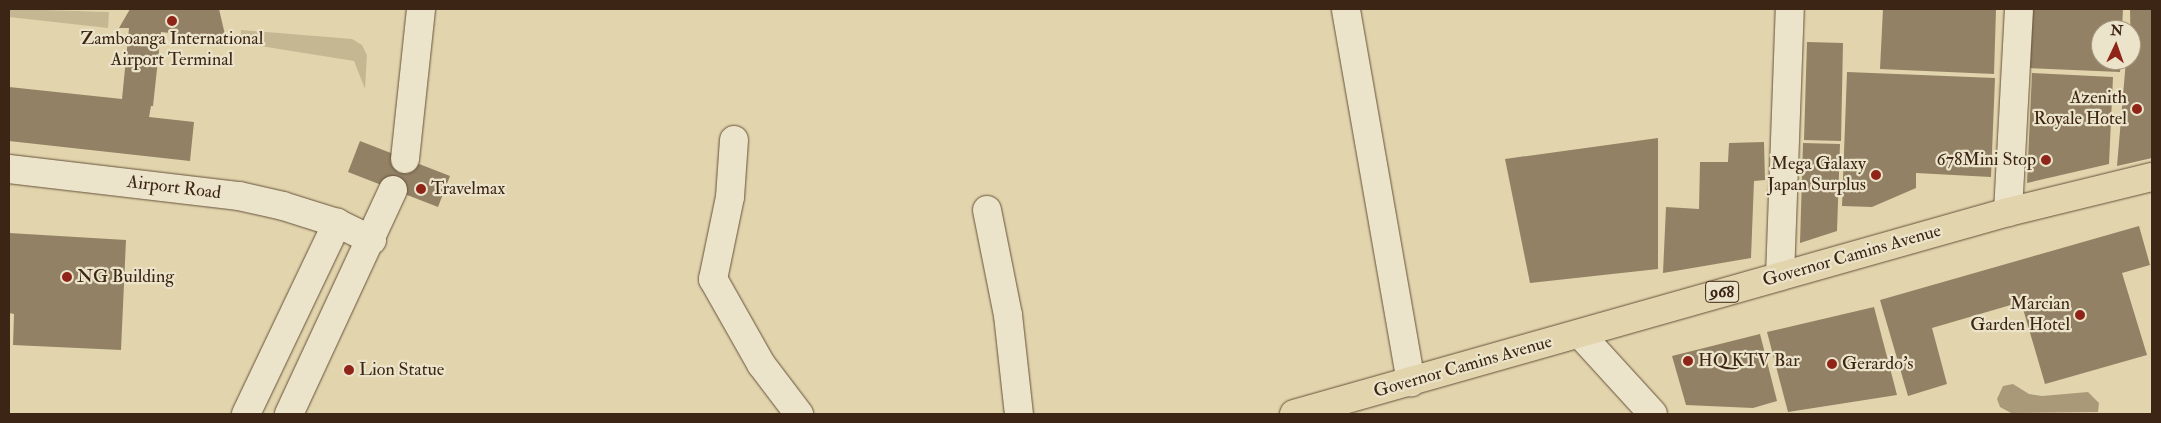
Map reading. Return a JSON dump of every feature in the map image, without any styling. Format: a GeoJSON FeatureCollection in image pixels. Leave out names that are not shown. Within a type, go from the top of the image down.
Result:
{"type":"FeatureCollection","features":[{"type":"Feature","properties":{"kind":"main road","name":"Governor Camins Avenue"},"geometry":{"type":"LineString","coordinates":[[1294,414],[1323,410],[1411,382],[2008,212],[2152,177]]}},
{"type":"Feature","properties":{"kind":"street"},"geometry":{"type":"LineString","coordinates":[[405,158],[421,9]]}},
{"type":"Feature","properties":{"kind":"street"},"geometry":{"type":"LineString","coordinates":[[1780,276],[1790,9]]}},
{"type":"Feature","properties":{"kind":"street"},"geometry":{"type":"LineString","coordinates":[[2008,212],[2019,9]]}},
{"type":"Feature","properties":{"kind":"street"},"geometry":{"type":"LineString","coordinates":[[1346,10],[1411,382]]}},
{"type":"Feature","properties":{"kind":"street"},"geometry":{"type":"LineString","coordinates":[[734,140],[730,198],[714,279],[761,364],[799,414]]}},
{"type":"Feature","properties":{"kind":"street","name":"Airport Road"},"geometry":{"type":"LineString","coordinates":[[9,169],[239,196],[284,206],[337,224],[372,240]]}},
{"type":"Feature","properties":{"kind":"street"},"geometry":{"type":"LineString","coordinates":[[289,414],[372,240],[393,190]]}},
{"type":"Feature","properties":{"kind":"street"},"geometry":{"type":"LineString","coordinates":[[987,210],[1008,315],[1019,414]]}},
{"type":"Feature","properties":{"kind":"street"},"geometry":{"type":"LineString","coordinates":[[246,414],[337,224]]}},
{"type":"Feature","properties":{"kind":"street"},"geometry":{"type":"LineString","coordinates":[[1580,334],[1653,414]]}},
{"type":"Feature","properties":{"kind":"shaded area"},"geometry":{"type":"Polygon","coordinates":[[[9,9],[109,12],[108,28],[9,17],[9,9]]]}},
{"type":"Feature","properties":{"kind":"shaded area"},"geometry":{"type":"Polygon","coordinates":[[[241,30],[352,39],[362,45],[367,55],[365,89],[354,61],[241,43],[241,30]]]}},
{"type":"Feature","properties":{"kind":"shaded area"},"geometry":{"type":"Polygon","coordinates":[[[2013,384],[2029,394],[2042,396],[2088,392],[2099,403],[2098,412],[2011,413],[2000,407],[1997,399],[2003,386],[2013,384]]]}},
{"type":"Feature","properties":{"kind":"building"},"geometry":{"type":"Polygon","coordinates":[[[130,9],[219,9],[226,39],[161,32],[153,106],[151,106],[149,117],[194,122],[190,161],[9,141],[9,87],[122,99],[129,28],[119,28],[130,9]]]}},
{"type":"Feature","properties":{"kind":"building"},"geometry":{"type":"Polygon","coordinates":[[[1883,9],[1996,9],[1994,74],[1880,69],[1883,9]]]}},
{"type":"Feature","properties":{"kind":"building"},"geometry":{"type":"Polygon","coordinates":[[[2028,9],[2123,9],[2122,20],[2091,20],[2091,70],[2120,70],[2120,72],[2026,68],[2028,9]]]}},
{"type":"Feature","properties":{"kind":"building","name":"Azenith Royale Hotel"},"geometry":{"type":"Polygon","coordinates":[[[2130,9],[2152,9],[2152,158],[2117,166],[2125,70],[2141,70],[2141,20],[2130,20],[2130,9]]]}},
{"type":"Feature","properties":{"kind":"building"},"geometry":{"type":"Polygon","coordinates":[[[1807,42],[1843,43],[1841,141],[1804,140],[1807,42]]]}},
{"type":"Feature","properties":{"kind":"building"},"geometry":{"type":"Polygon","coordinates":[[[1847,72],[1995,78],[1991,177],[1916,173],[1916,188],[1872,207],[1842,206],[1847,72]]]}},
{"type":"Feature","properties":{"kind":"building"},"geometry":{"type":"Polygon","coordinates":[[[2032,73],[2113,77],[2109,164],[2027,183],[2032,73]]]}},
{"type":"Feature","properties":{"kind":"building"},"geometry":{"type":"Polygon","coordinates":[[[1658,138],[1658,269],[1530,283],[1505,159],[1658,138]]]}},
{"type":"Feature","properties":{"kind":"building"},"geometry":{"type":"Polygon","coordinates":[[[360,141],[450,176],[438,207],[348,172],[360,141]]]}},
{"type":"Feature","properties":{"kind":"building"},"geometry":{"type":"Polygon","coordinates":[[[1764,142],[1765,180],[1754,181],[1751,258],[1663,273],[1666,207],[1699,209],[1700,162],[1728,162],[1729,143],[1764,142]]]}},
{"type":"Feature","properties":{"kind":"building"},"geometry":{"type":"Polygon","coordinates":[[[1803,143],[1840,144],[1837,231],[1800,243],[1803,143]]]}},
{"type":"Feature","properties":{"kind":"building","name":"Marcian Garden Hotel"},"geometry":{"type":"Polygon","coordinates":[[[2139,226],[2150,265],[2122,273],[2147,355],[2045,384],[2021,302],[1932,328],[1947,384],[1908,396],[1880,300],[2139,226]]]}},
{"type":"Feature","properties":{"kind":"building","name":"NG Building"},"geometry":{"type":"Polygon","coordinates":[[[9,233],[126,240],[121,350],[13,345],[14,314],[9,313],[9,233]]]}},
{"type":"Feature","properties":{"kind":"building","name":"Gerardo's"},"geometry":{"type":"Polygon","coordinates":[[[1874,307],[1897,395],[1788,412],[1767,332],[1874,307]]]}},
{"type":"Feature","properties":{"kind":"building"},"geometry":{"type":"Polygon","coordinates":[[[1760,334],[1777,401],[1753,408],[1686,405],[1672,356],[1760,334]]]}},
{"type":"Feature","properties":{"kind":"place","name":"Zamboanga International Airport Terminal"},"geometry":{"type":"Point","coordinates":[172,21]}},
{"type":"Feature","properties":{"kind":"place","name":"Azenith Royale Hotel"},"geometry":{"type":"Point","coordinates":[2137,109]}},
{"type":"Feature","properties":{"kind":"place","name":"678Mini Stop"},"geometry":{"type":"Point","coordinates":[2046,160]}},
{"type":"Feature","properties":{"kind":"place","name":"Mega Galaxy Japan Surplus"},"geometry":{"type":"Point","coordinates":[1876,175]}},
{"type":"Feature","properties":{"kind":"place","name":"Travelmax"},"geometry":{"type":"Point","coordinates":[421,189]}},
{"type":"Feature","properties":{"kind":"place","name":"NG Building"},"geometry":{"type":"Point","coordinates":[67,277]}},
{"type":"Feature","properties":{"kind":"place","name":"Marcian Garden Hotel"},"geometry":{"type":"Point","coordinates":[2080,315]}},
{"type":"Feature","properties":{"kind":"place","name":"HQ KTV Bar"},"geometry":{"type":"Point","coordinates":[1688,361]}},
{"type":"Feature","properties":{"kind":"place","name":"Gerardo's"},"geometry":{"type":"Point","coordinates":[1832,364]}},
{"type":"Feature","properties":{"kind":"place","name":"Lion Statue"},"geometry":{"type":"Point","coordinates":[349,370]}}]}
